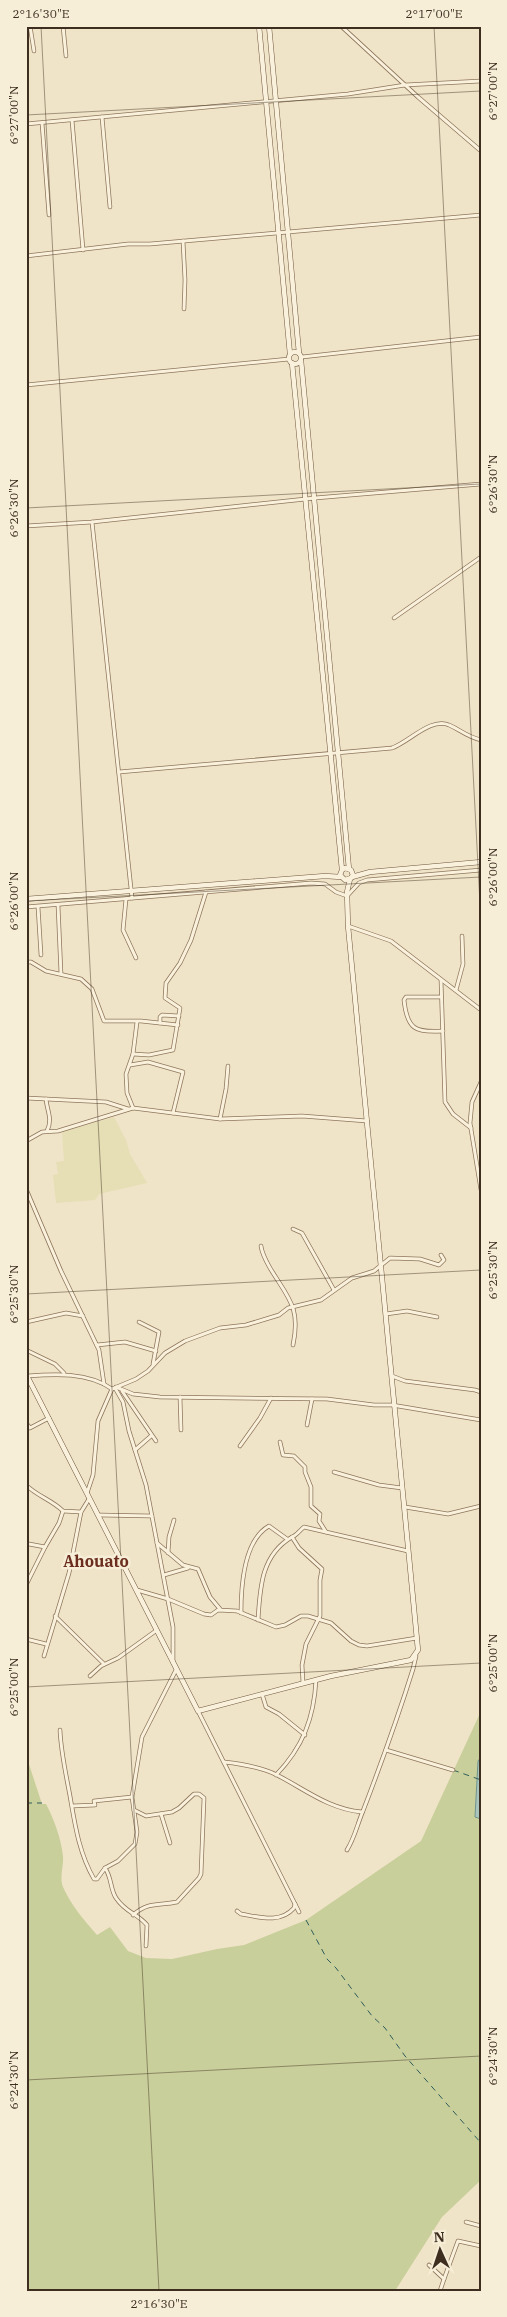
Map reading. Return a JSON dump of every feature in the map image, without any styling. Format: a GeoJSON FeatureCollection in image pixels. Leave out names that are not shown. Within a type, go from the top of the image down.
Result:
{"type":"FeatureCollection","features":[{"type":"Feature","properties":{"kind":"street"},"geometry":{"type":"LineString","coordinates":[[30,26],[34,51]]}},
{"type":"Feature","properties":{"kind":"street"},"geometry":{"type":"LineString","coordinates":[[63,26],[66,56]]}},
{"type":"Feature","properties":{"kind":"street"},"geometry":{"type":"LineString","coordinates":[[258,26],[341,871],[347,894],[348,926],[418,1650],[386,1750],[356,1832],[346,1850]]}},
{"type":"Feature","properties":{"kind":"street"},"geometry":{"type":"LineString","coordinates":[[268,26],[351,878],[347,894]]}},
{"type":"Feature","properties":{"kind":"street"},"geometry":{"type":"LineString","coordinates":[[341,26],[405,85],[481,150]]}},
{"type":"Feature","properties":{"kind":"street"},"geometry":{"type":"LineString","coordinates":[[26,124],[348,94],[405,85],[481,81]]}},
{"type":"Feature","properties":{"kind":"street"},"geometry":{"type":"LineString","coordinates":[[102,117],[110,208]]}},
{"type":"Feature","properties":{"kind":"street"},"geometry":{"type":"LineString","coordinates":[[72,120],[83,250]]}},
{"type":"Feature","properties":{"kind":"street"},"geometry":{"type":"LineString","coordinates":[[42,123],[49,215]]}},
{"type":"Feature","properties":{"kind":"street"},"geometry":{"type":"LineString","coordinates":[[26,256],[128,244],[183,241],[481,215]]}},
{"type":"Feature","properties":{"kind":"street"},"geometry":{"type":"LineString","coordinates":[[183,241],[186,280],[184,309]]}},
{"type":"Feature","properties":{"kind":"street"},"geometry":{"type":"LineString","coordinates":[[290,359],[295,352],[301,357],[481,337]]}},
{"type":"Feature","properties":{"kind":"street"},"geometry":{"type":"LineString","coordinates":[[26,385],[290,359],[296,364],[301,357]]}},
{"type":"Feature","properties":{"kind":"street"},"geometry":{"type":"LineString","coordinates":[[26,526],[92,522],[314,498],[481,484]]}},
{"type":"Feature","properties":{"kind":"street"},"geometry":{"type":"LineString","coordinates":[[92,522],[132,898]]}},
{"type":"Feature","properties":{"kind":"street"},"geometry":{"type":"LineString","coordinates":[[394,618],[481,557]]}},
{"type":"Feature","properties":{"kind":"street"},"geometry":{"type":"LineString","coordinates":[[119,772],[329,752],[392,748],[403,744],[427,726],[439,723],[448,724],[461,733],[481,740]]}},
{"type":"Feature","properties":{"kind":"street"},"geometry":{"type":"LineString","coordinates":[[325,876],[350,870],[370,872],[481,862]]}},
{"type":"Feature","properties":{"kind":"street"},"geometry":{"type":"LineString","coordinates":[[347,894],[360,883],[367,880],[481,870]]}},
{"type":"Feature","properties":{"kind":"street"},"geometry":{"type":"LineString","coordinates":[[26,899],[325,876],[351,878],[370,872]]}},
{"type":"Feature","properties":{"kind":"street"},"geometry":{"type":"LineString","coordinates":[[26,907],[311,883],[325,884],[336,892],[347,894]]}},
{"type":"Feature","properties":{"kind":"street"},"geometry":{"type":"LineString","coordinates":[[133,1054],[150,1055],[171,1051],[178,1025],[180,1008],[165,998],[166,987],[191,940],[206,892]]}},
{"type":"Feature","properties":{"kind":"street"},"geometry":{"type":"LineString","coordinates":[[126,899],[123,930],[136,958]]}},
{"type":"Feature","properties":{"kind":"street"},"geometry":{"type":"LineString","coordinates":[[58,905],[61,974]]}},
{"type":"Feature","properties":{"kind":"street"},"geometry":{"type":"LineString","coordinates":[[38,907],[41,955]]}},
{"type":"Feature","properties":{"kind":"street"},"geometry":{"type":"LineString","coordinates":[[348,926],[390,941],[481,1010]]}},
{"type":"Feature","properties":{"kind":"street"},"geometry":{"type":"LineString","coordinates":[[456,990],[463,964],[462,936]]}},
{"type":"Feature","properties":{"kind":"street"},"geometry":{"type":"LineString","coordinates":[[26,962],[61,974],[74,976],[89,985],[104,1021],[160,1022],[178,1025]]}},
{"type":"Feature","properties":{"kind":"street"},"geometry":{"type":"LineString","coordinates":[[441,980],[445,1102],[453,1114],[471,1128]]}},
{"type":"Feature","properties":{"kind":"street"},"geometry":{"type":"LineString","coordinates":[[441,997],[406,997],[404,1000],[406,1012],[414,1028],[422,1032],[443,1031]]}},
{"type":"Feature","properties":{"kind":"street"},"geometry":{"type":"LineString","coordinates":[[160,1022],[162,1015],[179,1016]]}},
{"type":"Feature","properties":{"kind":"street"},"geometry":{"type":"LineString","coordinates":[[130,1109],[126,1074],[133,1054],[137,1022]]}},
{"type":"Feature","properties":{"kind":"street"},"geometry":{"type":"LineString","coordinates":[[130,1065],[148,1062],[183,1072],[173,1113]]}},
{"type":"Feature","properties":{"kind":"street"},"geometry":{"type":"LineString","coordinates":[[220,1118],[226,1089],[228,1066]]}},
{"type":"Feature","properties":{"kind":"street"},"geometry":{"type":"LineString","coordinates":[[481,1082],[472,1102],[471,1128],[479,1168],[481,1190]]}},
{"type":"Feature","properties":{"kind":"street"},"geometry":{"type":"LineString","coordinates":[[26,1098],[113,1103],[130,1109],[220,1118],[302,1116],[367,1121]]}},
{"type":"Feature","properties":{"kind":"street"},"geometry":{"type":"LineString","coordinates":[[46,1099],[50,1114],[50,1125],[47,1132]]}},
{"type":"Feature","properties":{"kind":"street"},"geometry":{"type":"LineString","coordinates":[[26,1141],[47,1132],[58,1131],[130,1109]]}},
{"type":"Feature","properties":{"kind":"street"},"geometry":{"type":"LineString","coordinates":[[26,1189],[97,1346],[100,1354],[104,1384]]}},
{"type":"Feature","properties":{"kind":"street"},"geometry":{"type":"LineString","coordinates":[[292,1229],[304,1236],[334,1290]]}},
{"type":"Feature","properties":{"kind":"street"},"geometry":{"type":"LineString","coordinates":[[261,1246],[264,1256],[294,1308],[296,1317],[293,1344]]}},
{"type":"Feature","properties":{"kind":"street"},"geometry":{"type":"LineString","coordinates":[[44,1656],[46,1644],[69,1573],[81,1512],[89,1495],[93,1475],[98,1421],[115,1388],[136,1379],[165,1353],[196,1337],[220,1328],[246,1325],[279,1315],[288,1308],[321,1300],[352,1278],[374,1271],[390,1258],[420,1259],[439,1265],[444,1260],[441,1254]]}},
{"type":"Feature","properties":{"kind":"street"},"geometry":{"type":"LineString","coordinates":[[386,1314],[407,1311],[437,1317]]}},
{"type":"Feature","properties":{"kind":"street"},"geometry":{"type":"LineString","coordinates":[[26,1322],[66,1313],[83,1316]]}},
{"type":"Feature","properties":{"kind":"street"},"geometry":{"type":"LineString","coordinates":[[139,1322],[159,1331],[152,1365]]}},
{"type":"Feature","properties":{"kind":"street"},"geometry":{"type":"LineString","coordinates":[[97,1346],[125,1342],[156,1351]]}},
{"type":"Feature","properties":{"kind":"street"},"geometry":{"type":"LineString","coordinates":[[26,1350],[55,1364],[65,1374]]}},
{"type":"Feature","properties":{"kind":"street"},"geometry":{"type":"LineString","coordinates":[[300,1912],[27,1376],[65,1374],[145,1396],[312,1399],[395,1407],[481,1420]]}},
{"type":"Feature","properties":{"kind":"street"},"geometry":{"type":"LineString","coordinates":[[392,1376],[405,1381],[481,1392]]}},
{"type":"Feature","properties":{"kind":"street"},"geometry":{"type":"LineString","coordinates":[[115,1388],[123,1402],[134,1450],[146,1486],[173,1627],[173,1663]]}},
{"type":"Feature","properties":{"kind":"street"},"geometry":{"type":"LineString","coordinates":[[122,1390],[156,1441]]}},
{"type":"Feature","properties":{"kind":"street"},"geometry":{"type":"LineString","coordinates":[[180,1397],[181,1430]]}},
{"type":"Feature","properties":{"kind":"street"},"geometry":{"type":"LineString","coordinates":[[240,1446],[260,1418],[271,1398]]}},
{"type":"Feature","properties":{"kind":"street"},"geometry":{"type":"LineString","coordinates":[[307,1425],[312,1399]]}},
{"type":"Feature","properties":{"kind":"street"},"geometry":{"type":"LineString","coordinates":[[26,1423],[30,1428],[49,1418]]}},
{"type":"Feature","properties":{"kind":"street"},"geometry":{"type":"LineString","coordinates":[[134,1450],[151,1436]]}},
{"type":"Feature","properties":{"kind":"street"},"geometry":{"type":"LineString","coordinates":[[280,1442],[283,1455],[294,1456],[305,1467],[311,1487],[311,1506],[320,1514],[319,1521],[322,1522],[326,1532]]}},
{"type":"Feature","properties":{"kind":"street"},"geometry":{"type":"LineString","coordinates":[[334,1472],[379,1485],[403,1488]]}},
{"type":"Feature","properties":{"kind":"street"},"geometry":{"type":"LineString","coordinates":[[26,1485],[34,1493],[56,1504],[63,1511],[81,1512]]}},
{"type":"Feature","properties":{"kind":"street"},"geometry":{"type":"LineString","coordinates":[[405,1507],[448,1514],[481,1506]]}},
{"type":"Feature","properties":{"kind":"street"},"geometry":{"type":"LineString","coordinates":[[26,1585],[59,1523],[63,1511]]}},
{"type":"Feature","properties":{"kind":"street"},"geometry":{"type":"LineString","coordinates":[[99,1515],[152,1516]]}},
{"type":"Feature","properties":{"kind":"street"},"geometry":{"type":"LineString","coordinates":[[168,1554],[169,1538],[174,1520]]}},
{"type":"Feature","properties":{"kind":"street"},"geometry":{"type":"LineString","coordinates":[[240,1613],[243,1573],[254,1544],[269,1526],[287,1539]]}},
{"type":"Feature","properties":{"kind":"street"},"geometry":{"type":"LineString","coordinates":[[258,1620],[264,1569],[287,1539],[304,1527],[409,1552]]}},
{"type":"Feature","properties":{"kind":"street"},"geometry":{"type":"LineString","coordinates":[[292,1537],[301,1550],[322,1568],[319,1619],[306,1644],[302,1665],[303,1683]]}},
{"type":"Feature","properties":{"kind":"street"},"geometry":{"type":"LineString","coordinates":[[157,1543],[168,1554],[189,1567],[198,1569],[210,1597],[218,1608],[222,1610],[240,1613],[280,1627],[301,1616],[319,1619],[331,1623],[358,1645],[367,1646],[417,1638]]}},
{"type":"Feature","properties":{"kind":"street"},"geometry":{"type":"LineString","coordinates":[[26,1545],[45,1547]]}},
{"type":"Feature","properties":{"kind":"street"},"geometry":{"type":"LineString","coordinates":[[164,1575],[189,1567]]}},
{"type":"Feature","properties":{"kind":"street"},"geometry":{"type":"LineString","coordinates":[[136,1590],[168,1599],[208,1615],[222,1610]]}},
{"type":"Feature","properties":{"kind":"street"},"geometry":{"type":"LineString","coordinates":[[55,1616],[104,1664]]}},
{"type":"Feature","properties":{"kind":"street"},"geometry":{"type":"LineString","coordinates":[[90,1676],[104,1664],[118,1658],[157,1630]]}},
{"type":"Feature","properties":{"kind":"street"},"geometry":{"type":"LineString","coordinates":[[26,1639],[46,1644]]}},
{"type":"Feature","properties":{"kind":"street"},"geometry":{"type":"LineString","coordinates":[[198,1711],[303,1683],[410,1660],[416,1656]]}},
{"type":"Feature","properties":{"kind":"street"},"geometry":{"type":"LineString","coordinates":[[60,1730],[64,1766],[83,1858],[94,1878],[97,1879],[105,1868],[118,1862],[134,1844],[137,1832],[132,1797],[142,1737],[176,1669]]}},
{"type":"Feature","properties":{"kind":"street"},"geometry":{"type":"LineString","coordinates":[[276,1775],[292,1756],[305,1735],[314,1708],[316,1680]]}},
{"type":"Feature","properties":{"kind":"street"},"geometry":{"type":"LineString","coordinates":[[262,1694],[266,1707],[279,1714],[305,1735]]}},
{"type":"Feature","properties":{"kind":"street"},"geometry":{"type":"LineString","coordinates":[[386,1750],[453,1770]]}},
{"type":"Feature","properties":{"kind":"street"},"geometry":{"type":"LineString","coordinates":[[224,1762],[244,1764],[276,1775],[330,1805],[362,1812]]}},
{"type":"Feature","properties":{"kind":"street"},"geometry":{"type":"LineString","coordinates":[[133,1915],[141,1908],[153,1904],[177,1902],[199,1878],[201,1874],[204,1803],[202,1795],[194,1794],[177,1810],[146,1816],[134,1810]]}},
{"type":"Feature","properties":{"kind":"street"},"geometry":{"type":"LineString","coordinates":[[72,1806],[95,1805],[94,1801],[132,1797]]}},
{"type":"Feature","properties":{"kind":"street"},"geometry":{"type":"LineString","coordinates":[[161,1814],[170,1843]]}},
{"type":"Feature","properties":{"kind":"street"},"geometry":{"type":"LineString","coordinates":[[105,1868],[112,1880],[113,1893],[123,1907],[147,1925],[146,1946]]}},
{"type":"Feature","properties":{"kind":"street"},"geometry":{"type":"LineString","coordinates":[[237,1911],[241,1914],[272,1919],[287,1914],[294,1908],[295,1904]]}},
{"type":"Feature","properties":{"kind":"street"},"geometry":{"type":"LineString","coordinates":[[466,2222],[481,2226]]}},
{"type":"Feature","properties":{"kind":"street"},"geometry":{"type":"LineString","coordinates":[[440,2291],[458,2241],[481,2246]]}},
{"type":"Feature","properties":{"kind":"street"},"geometry":{"type":"LineString","coordinates":[[428,2265],[444,2279]]}},
{"type":"Feature","properties":{"kind":"shaded area"},"geometry":{"type":"Polygon","coordinates":[[[114,1117],[126,1140],[130,1154],[147,1183],[99,1194],[95,1200],[56,1203],[53,1175],[58,1174],[56,1162],[64,1161],[62,1132],[114,1117]]]}},
{"type":"Feature","properties":{"kind":"green space"},"geometry":{"type":"Polygon","coordinates":[[[481,1711],[481,1757],[478,1761],[475,1816],[481,1819],[481,2180],[442,2217],[395,2291],[26,2291],[26,1755],[42,1804],[46,1804],[59,1836],[63,1856],[61,1879],[63,1887],[78,1912],[97,1935],[110,1927],[128,1951],[146,1958],[172,1959],[244,1945],[306,1920],[421,1841],[481,1711]]]}},
{"type":"Feature","properties":{"kind":"water"},"geometry":{"type":"Polygon","coordinates":[[[481,1757],[481,1819],[475,1817],[478,1761],[481,1757]]]}},
{"type":"Feature","properties":{"kind":"ferry route"},"geometry":{"type":"LineString","coordinates":[[453,1770],[481,1780]]}},
{"type":"Feature","properties":{"kind":"ferry route"},"geometry":{"type":"LineString","coordinates":[[26,1803],[42,1803]]}},
{"type":"Feature","properties":{"kind":"ferry route"},"geometry":{"type":"LineString","coordinates":[[306,1920],[327,1959],[372,2016],[385,2028],[405,2056],[481,2143]]}},
{"type":"Feature","properties":{"kind":"district","name":"Ahouato"},"geometry":{"type":"Point","coordinates":[96,1561]}}]}
